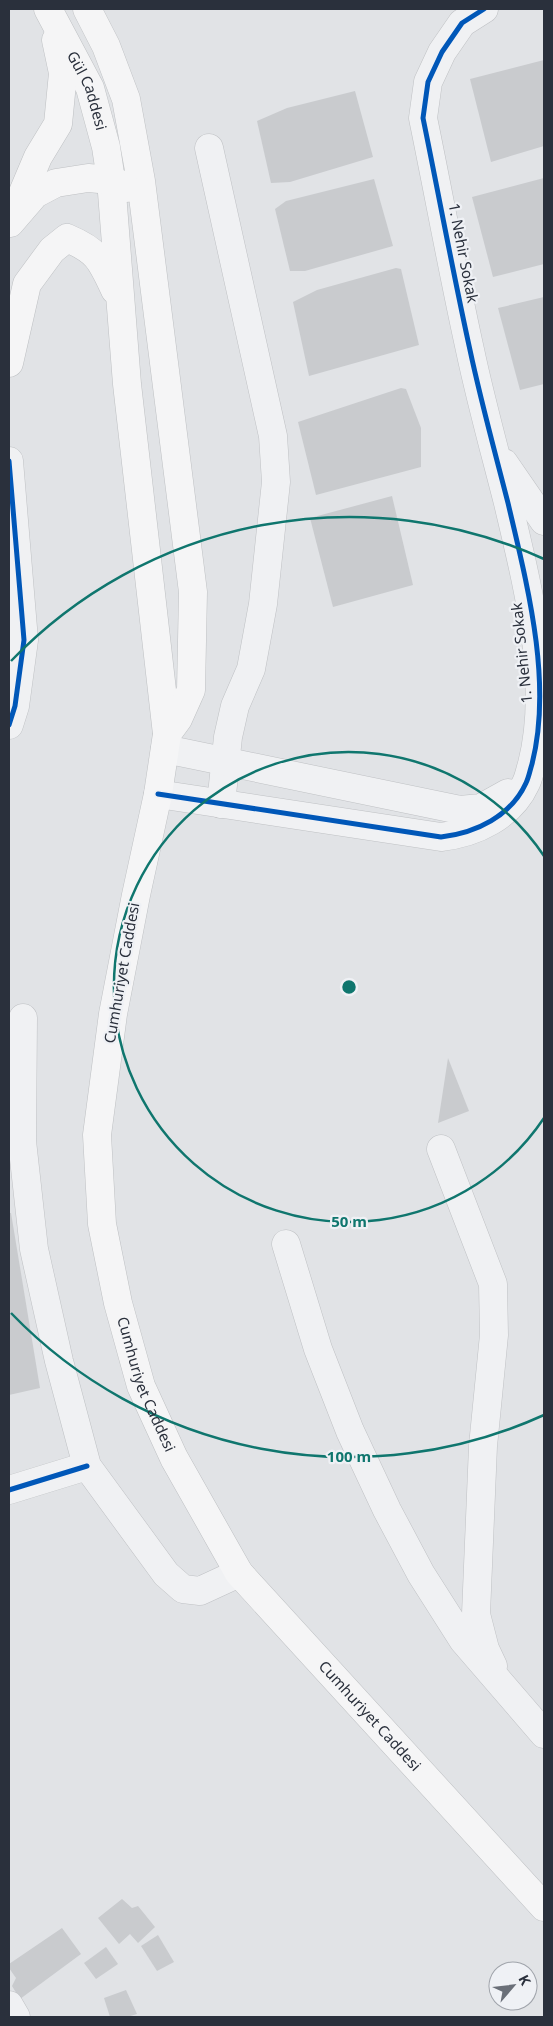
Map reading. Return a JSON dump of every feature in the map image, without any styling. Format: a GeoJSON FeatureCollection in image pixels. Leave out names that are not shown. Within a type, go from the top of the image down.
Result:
{"type":"FeatureCollection","features":[{"type":"Feature","properties":{"kind":"main road","name":"Gül Caddesi"},"geometry":{"type":"LineString","coordinates":[[88,9],[106,46],[126,99],[135,150],[122,189]]}},
{"type":"Feature","properties":{"kind":"main road","name":"Gül Caddesi"},"geometry":{"type":"LineString","coordinates":[[49,10],[90,88],[106,147],[122,189]]}},
{"type":"Feature","properties":{"kind":"main road"},"geometry":{"type":"LineString","coordinates":[[10,225],[38,157],[58,124],[63,73],[49,10]]}},
{"type":"Feature","properties":{"kind":"main road"},"geometry":{"type":"LineString","coordinates":[[10,225],[36,194],[56,182],[88,178],[122,189]]}},
{"type":"Feature","properties":{"kind":"main road"},"geometry":{"type":"LineString","coordinates":[[9,363],[27,284],[52,250],[67,238],[97,226],[122,189]]}},
{"type":"Feature","properties":{"kind":"main road"},"geometry":{"type":"LineString","coordinates":[[122,189],[121,303],[127,384],[166,742]]}},
{"type":"Feature","properties":{"kind":"main road"},"geometry":{"type":"LineString","coordinates":[[122,189],[184,521],[193,592],[191,690],[166,742]]}},
{"type":"Feature","properties":{"kind":"main road"},"geometry":{"type":"LineString","coordinates":[[67,238],[95,253],[104,267],[121,303]]}},
{"type":"Feature","properties":{"kind":"main road","name":"Cumhuriyet Caddesi"},"geometry":{"type":"LineString","coordinates":[[166,742],[158,794],[113,1014],[97,1135],[102,1224],[118,1303],[141,1386],[174,1458],[239,1573],[544,1907]]}},
{"type":"Feature","properties":{"kind":"street","name":"1. Nehir Sokak"},"geometry":{"type":"LineString","coordinates":[[158,794],[441,838],[462,835],[483,826],[510,806],[526,782],[536,750],[541,709],[537,646],[523,566],[470,350],[423,118],[428,82],[442,52],[462,23],[484,9]]}},
{"type":"Feature","properties":{"kind":"street"},"geometry":{"type":"LineString","coordinates":[[209,148],[273,436],[276,482],[263,604],[251,668],[235,706],[228,737],[221,804]]}},
{"type":"Feature","properties":{"kind":"street"},"geometry":{"type":"LineString","coordinates":[[494,450],[544,521]]}},
{"type":"Feature","properties":{"kind":"street"},"geometry":{"type":"LineString","coordinates":[[9,461],[24,640],[11,711]]}},
{"type":"Feature","properties":{"kind":"street"},"geometry":{"type":"LineString","coordinates":[[166,742],[226,762],[460,810],[481,808],[526,782]]}},
{"type":"Feature","properties":{"kind":"street"},"geometry":{"type":"LineString","coordinates":[[23,1018],[22,1141],[34,1249],[59,1361],[87,1466],[166,1574],[183,1589],[200,1591],[239,1573]]}},
{"type":"Feature","properties":{"kind":"street"},"geometry":{"type":"LineString","coordinates":[[441,1149],[493,1284],[494,1334],[483,1446],[476,1614],[485,1649],[501,1684]]}},
{"type":"Feature","properties":{"kind":"street"},"geometry":{"type":"LineString","coordinates":[[286,1244],[318,1349],[350,1430],[387,1510],[421,1574],[463,1640],[544,1734]]}},
{"type":"Feature","properties":{"kind":"street"},"geometry":{"type":"LineString","coordinates":[[9,1490],[87,1466]]}},
{"type":"Feature","properties":{"kind":"street"},"geometry":{"type":"LineString","coordinates":[[9,2005],[16,2017]]}},
{"type":"Feature","properties":{"kind":"building"},"geometry":{"type":"Polygon","coordinates":[[[544,60],[544,146],[491,162],[470,79],[544,60]]]}},
{"type":"Feature","properties":{"kind":"building"},"geometry":{"type":"Polygon","coordinates":[[[355,91],[373,157],[290,182],[271,183],[257,121],[287,108],[355,91]]]}},
{"type":"Feature","properties":{"kind":"building"},"geometry":{"type":"Polygon","coordinates":[[[544,178],[544,264],[493,277],[472,197],[544,178]]]}},
{"type":"Feature","properties":{"kind":"building"},"geometry":{"type":"Polygon","coordinates":[[[374,179],[393,246],[305,271],[290,271],[275,209],[286,201],[374,179]]]}},
{"type":"Feature","properties":{"kind":"building"},"geometry":{"type":"Polygon","coordinates":[[[396,268],[401,269],[419,345],[309,376],[293,302],[317,290],[396,268]]]}},
{"type":"Feature","properties":{"kind":"building"},"geometry":{"type":"Polygon","coordinates":[[[544,297],[544,384],[520,390],[498,308],[544,297]]]}},
{"type":"Feature","properties":{"kind":"building"},"geometry":{"type":"Polygon","coordinates":[[[401,388],[406,389],[421,428],[421,467],[316,495],[298,422],[401,388]]]}},
{"type":"Feature","properties":{"kind":"building"},"geometry":{"type":"Polygon","coordinates":[[[392,496],[413,585],[333,607],[310,518],[392,496]]]}},
{"type":"Feature","properties":{"kind":"building"},"geometry":{"type":"Polygon","coordinates":[[[448,1058],[469,1111],[438,1123],[448,1058]]]}},
{"type":"Feature","properties":{"kind":"building"},"geometry":{"type":"Polygon","coordinates":[[[9,1213],[11,1213],[40,1388],[9,1395],[9,1213]]]}},
{"type":"Feature","properties":{"kind":"building"},"geometry":{"type":"Polygon","coordinates":[[[122,1899],[132,1908],[138,1906],[155,1927],[138,1943],[130,1934],[119,1944],[98,1918],[122,1899]]]}},
{"type":"Feature","properties":{"kind":"building"},"geometry":{"type":"Polygon","coordinates":[[[62,1928],[81,1954],[20,1999],[12,1986],[16,1978],[9,1968],[9,1964],[62,1928]]]}},
{"type":"Feature","properties":{"kind":"building"},"geometry":{"type":"Polygon","coordinates":[[[158,1935],[174,1962],[157,1971],[141,1946],[158,1935]]]}},
{"type":"Feature","properties":{"kind":"building"},"geometry":{"type":"Polygon","coordinates":[[[106,1947],[118,1964],[96,1979],[84,1963],[106,1947]]]}},
{"type":"Feature","properties":{"kind":"building"},"geometry":{"type":"Polygon","coordinates":[[[126,1990],[137,2014],[127,2017],[110,2017],[104,1998],[126,1990]]]}},
{"type":"Feature","properties":{"kind":"cycle path"},"geometry":{"type":"LineString","coordinates":[[158,794],[441,837],[467,832],[502,814],[519,795],[527,781],[538,733],[540,700],[535,633],[523,566],[470,350],[423,118],[428,82],[442,52],[462,23],[484,9]]}},
{"type":"Feature","properties":{"kind":"cycle path"},"geometry":{"type":"LineString","coordinates":[[9,461],[24,640],[15,706],[9,725]]}},
{"type":"Feature","properties":{"kind":"cycle path"},"geometry":{"type":"LineString","coordinates":[[9,1490],[87,1466]]}}]}
